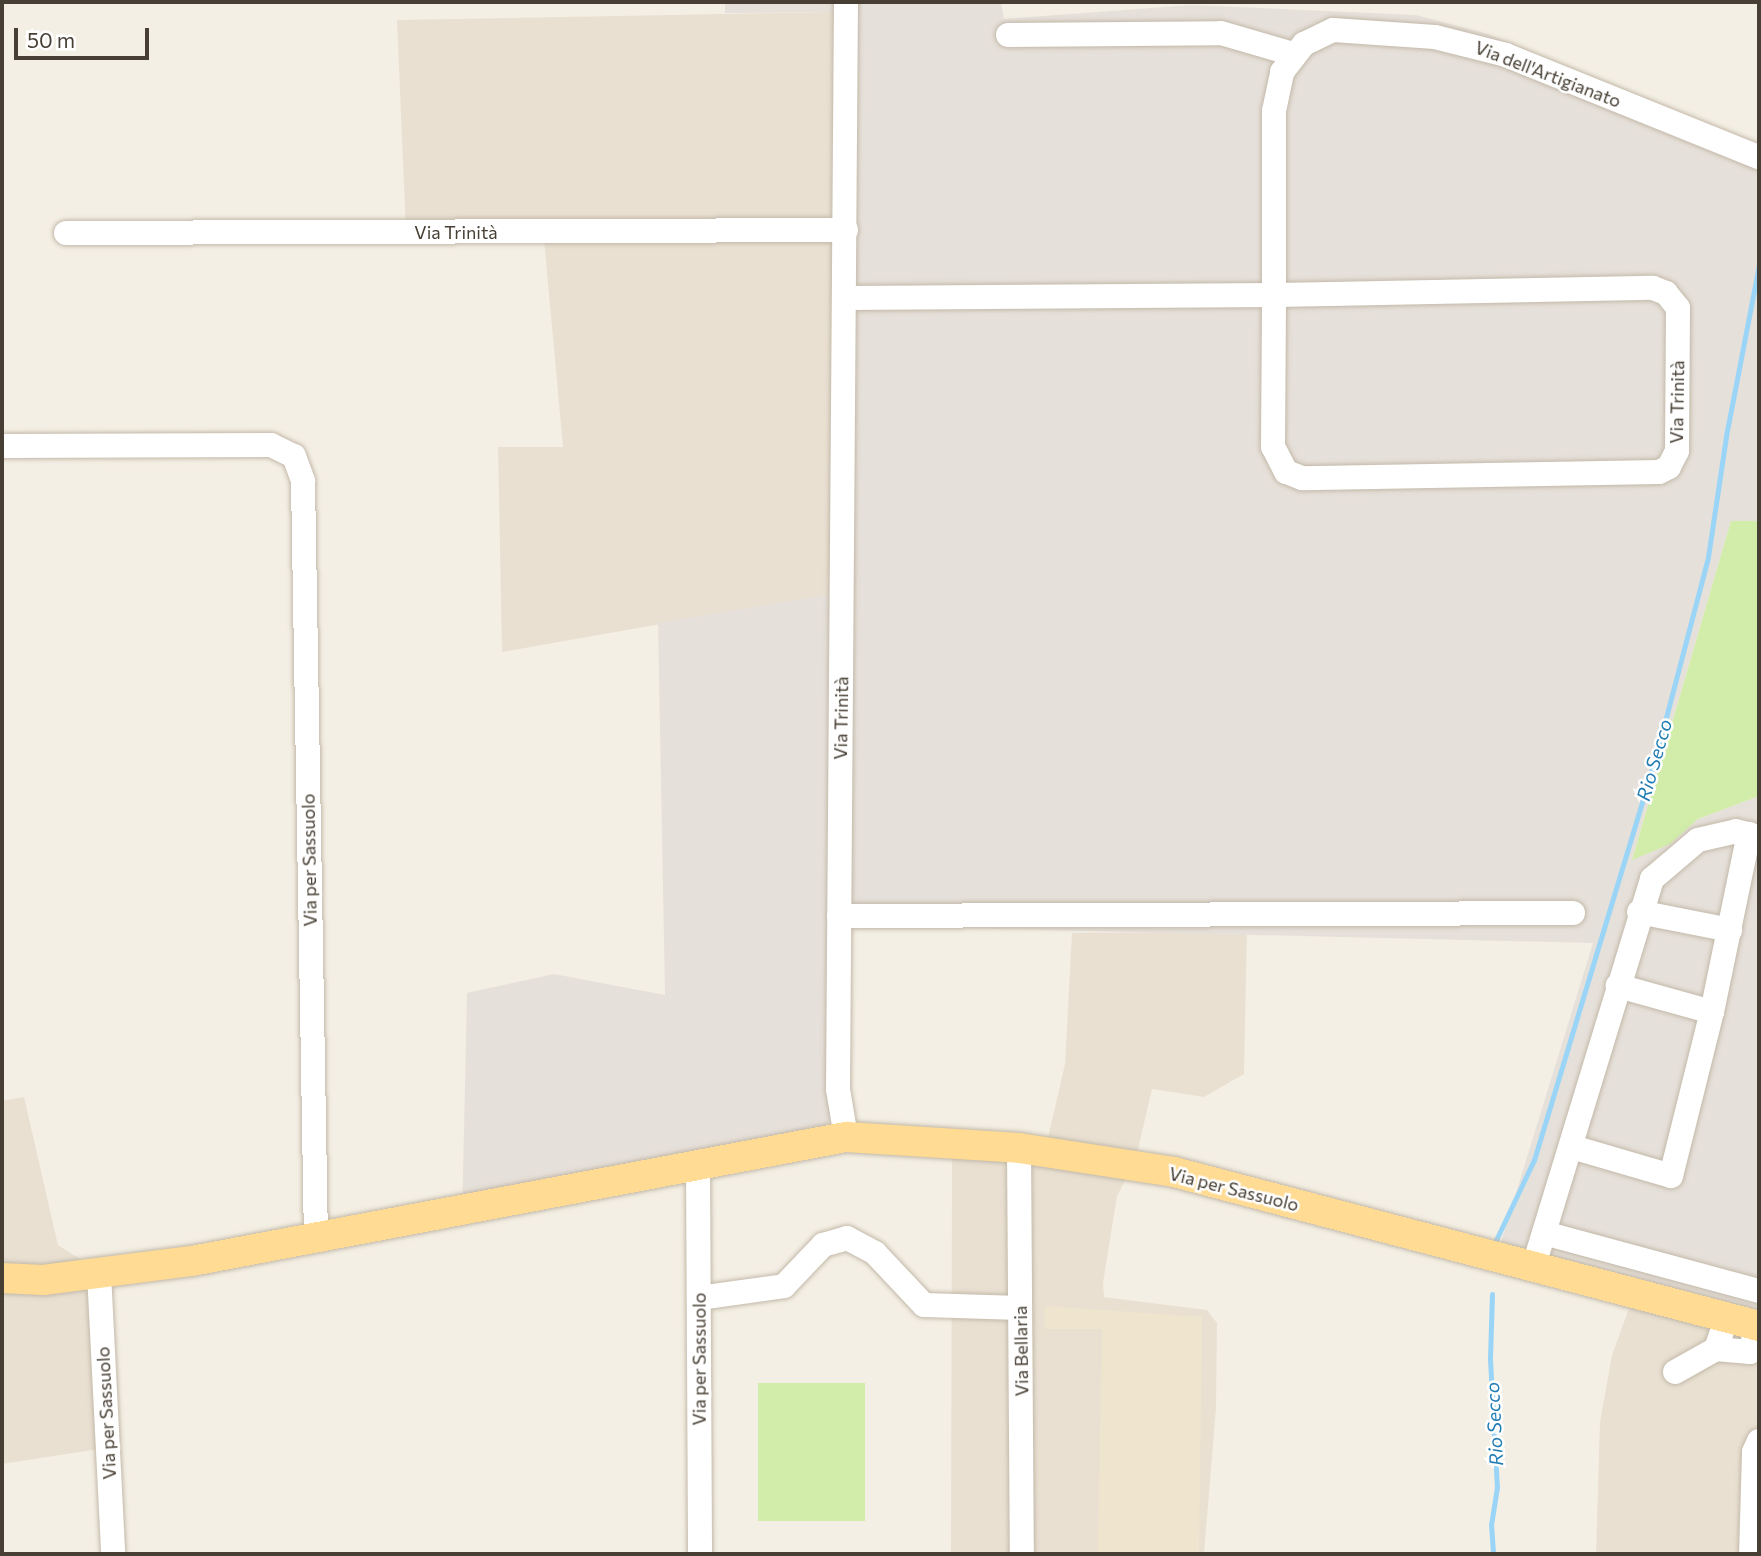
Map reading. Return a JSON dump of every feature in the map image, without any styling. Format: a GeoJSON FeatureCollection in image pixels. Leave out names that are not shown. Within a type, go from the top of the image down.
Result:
{"type":"FeatureCollection","features":[{"type":"Feature","properties":{"kind":"main road","name":"Via per Sassuolo"},"geometry":{"type":"LineString","coordinates":[[2,1278],[43,1280],[316,1239],[698,1163],[846,1137],[1019,1149],[1174,1172],[1758,1326]]}},
{"type":"Feature","properties":{"kind":"street","name":"Via Trinità"},"geometry":{"type":"LineString","coordinates":[[846,2],[838,1089],[846,1137]]}},
{"type":"Feature","properties":{"kind":"street","name":"Via dell'Artigianato"},"geometry":{"type":"LineString","coordinates":[[1293,54],[1319,34],[1333,30],[1402,33],[1472,44],[1759,158]]}},
{"type":"Feature","properties":{"kind":"street"},"geometry":{"type":"LineString","coordinates":[[1008,35],[1221,33],[1293,54]]}},
{"type":"Feature","properties":{"kind":"street","name":"Via Trinità"},"geometry":{"type":"LineString","coordinates":[[845,298],[1274,295],[1641,288],[1666,293],[1678,308],[1675,459],[1669,467],[1647,474],[1302,478],[1286,472],[1273,447],[1274,295],[1274,111],[1282,72],[1293,54]]}},
{"type":"Feature","properties":{"kind":"street","name":"Via Trinità"},"geometry":{"type":"LineString","coordinates":[[66,233],[846,230]]}},
{"type":"Feature","properties":{"kind":"street","name":"Via per Sassuolo"},"geometry":{"type":"LineString","coordinates":[[2,446],[271,445],[294,456],[303,481],[316,1239]]}},
{"type":"Feature","properties":{"kind":"street"},"geometry":{"type":"LineString","coordinates":[[1534,1265],[1572,1147],[1639,912],[1652,879],[1672,858],[1698,840],[1736,831],[1754,836],[1671,1176],[1572,1147]]}},
{"type":"Feature","properties":{"kind":"street"},"geometry":{"type":"LineString","coordinates":[[1639,912],[1730,930]]}},
{"type":"Feature","properties":{"kind":"street"},"geometry":{"type":"LineString","coordinates":[[839,916],[1573,913]]}},
{"type":"Feature","properties":{"kind":"street"},"geometry":{"type":"LineString","coordinates":[[1618,986],[1712,1012]]}},
{"type":"Feature","properties":{"kind":"street","name":"Via Bellaria"},"geometry":{"type":"LineString","coordinates":[[1019,1149],[1022,1554]]}},
{"type":"Feature","properties":{"kind":"street","name":"Via per Sassuolo"},"geometry":{"type":"LineString","coordinates":[[698,1163],[700,1554]]}},
{"type":"Feature","properties":{"kind":"street"},"geometry":{"type":"LineString","coordinates":[[1544,1233],[1759,1290]]}},
{"type":"Feature","properties":{"kind":"street"},"geometry":{"type":"LineString","coordinates":[[699,1298],[784,1286],[823,1245],[847,1238],[875,1253],[924,1305],[1020,1308]]}},
{"type":"Feature","properties":{"kind":"street","name":"Via per Sassuolo"},"geometry":{"type":"LineString","coordinates":[[99,1273],[113,1554]]}},
{"type":"Feature","properties":{"kind":"street"},"geometry":{"type":"LineString","coordinates":[[1716,1349],[1727,1317]]}},
{"type":"Feature","properties":{"kind":"street"},"geometry":{"type":"LineString","coordinates":[[1675,1372],[1716,1349],[1750,1352],[1758,1326]]}},
{"type":"Feature","properties":{"kind":"street"},"geometry":{"type":"LineString","coordinates":[[1751,1554],[1754,1452],[1759,1441]]}},
{"type":"Feature","properties":{"kind":"shaded area"},"geometry":{"type":"Polygon","coordinates":[[[725,2],[1001,2],[1004,19],[1192,5],[1416,15],[1488,34],[1759,145],[1759,521],[1731,521],[1632,859],[1670,844],[1698,819],[1759,796],[1759,1311],[1500,1245],[1593,943],[831,925],[830,1117],[826,1127],[462,1221],[467,993],[554,974],[665,995],[658,623],[842,592],[836,12],[725,13],[725,2]]]}},
{"type":"Feature","properties":{"kind":"shaded area"},"geometry":{"type":"Polygon","coordinates":[[[836,12],[842,592],[502,652],[498,447],[563,447],[544,240],[406,232],[397,20],[836,12]]]}},
{"type":"Feature","properties":{"kind":"shaded area"},"geometry":{"type":"Polygon","coordinates":[[[1247,932],[1244,1074],[1204,1097],[1152,1089],[1135,1162],[1117,1196],[1103,1283],[1104,1297],[1207,1310],[1217,1323],[1216,1408],[1204,1554],[951,1554],[952,1153],[1047,1142],[1065,1064],[1072,933],[1247,932]]]}},
{"type":"Feature","properties":{"kind":"shaded area"},"geometry":{"type":"Polygon","coordinates":[[[24,1097],[58,1245],[108,1277],[118,1446],[2,1464],[2,1101],[24,1097]]]}},
{"type":"Feature","properties":{"kind":"shaded area"},"geometry":{"type":"Polygon","coordinates":[[[1639,1281],[1759,1311],[1759,1554],[1596,1554],[1600,1422],[1612,1355],[1639,1281]]]}},
{"type":"Feature","properties":{"kind":"shaded area"},"geometry":{"type":"Polygon","coordinates":[[[1045,1306],[1202,1317],[1199,1554],[1098,1554],[1102,1329],[1045,1329],[1045,1306]]]}},
{"type":"Feature","properties":{"kind":"green space"},"geometry":{"type":"Polygon","coordinates":[[[1731,521],[1759,521],[1759,796],[1698,819],[1670,844],[1632,860],[1731,521]]]}},
{"type":"Feature","properties":{"kind":"green space"},"geometry":{"type":"Polygon","coordinates":[[[758,1383],[865,1383],[865,1521],[758,1521],[758,1383]]]}},
{"type":"Feature","properties":{"kind":"waterway","name":"Rio Secco"},"geometry":{"type":"LineString","coordinates":[[1495,1242],[1534,1160],[1653,767],[1708,557],[1726,436],[1759,264]]}},
{"type":"Feature","properties":{"kind":"waterway","name":"Rio Secco"},"geometry":{"type":"LineString","coordinates":[[1492,1294],[1490,1359],[1497,1487],[1491,1524],[1493,1554]]}}]}
